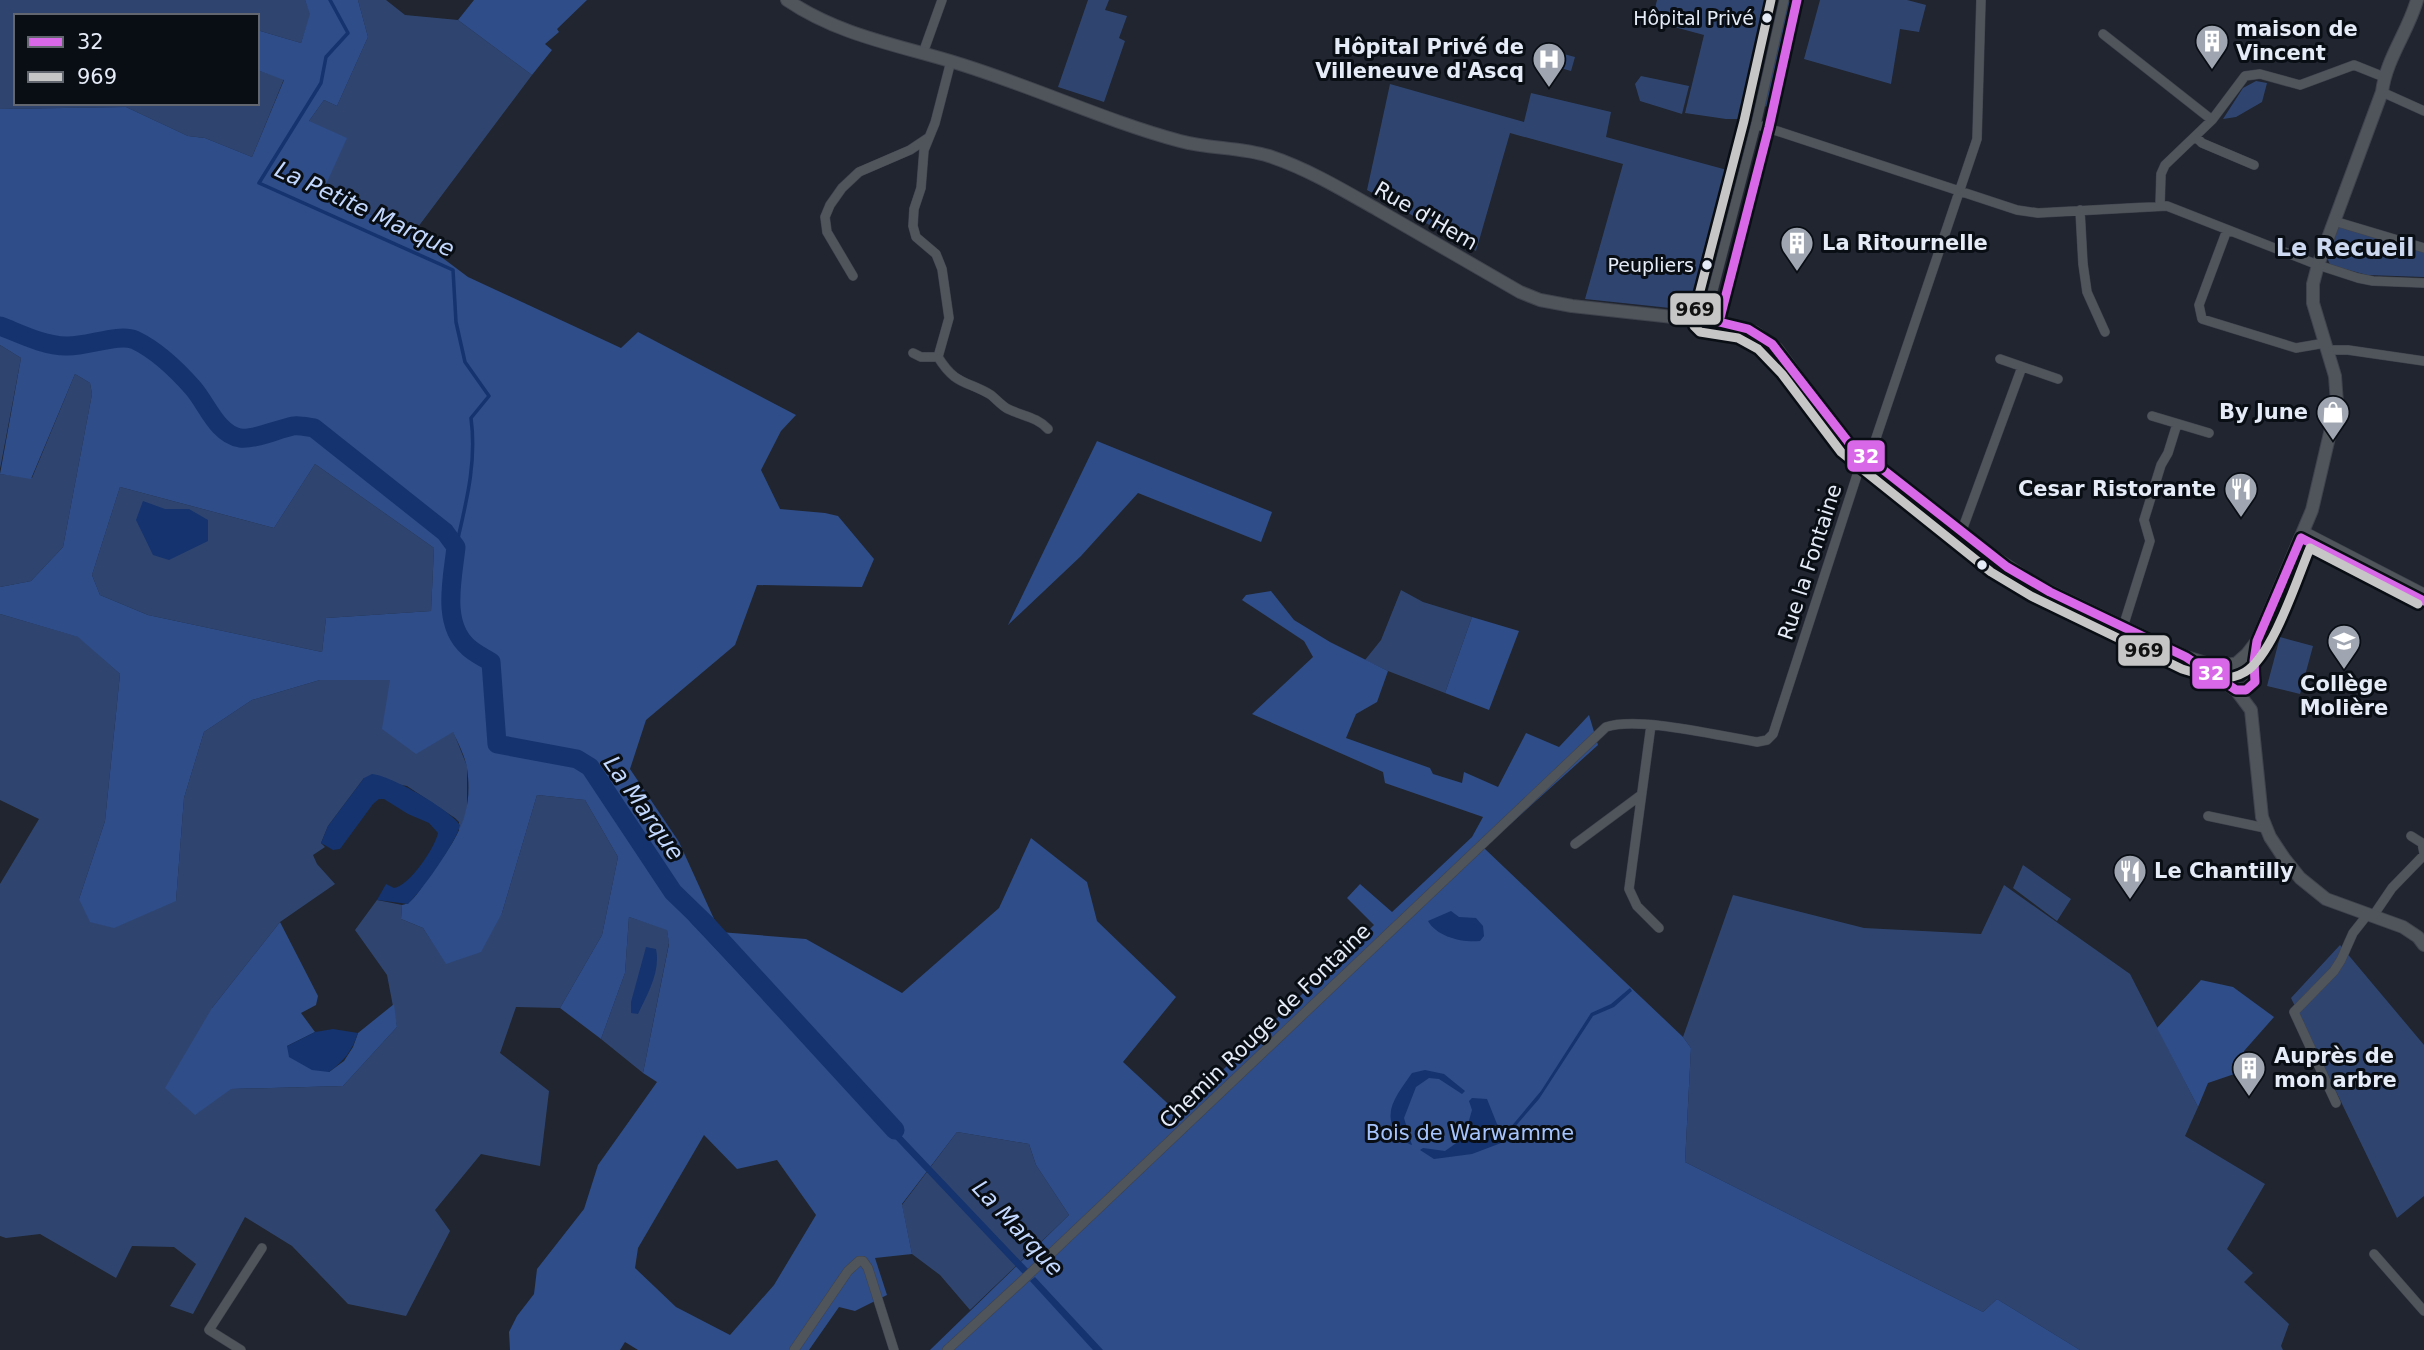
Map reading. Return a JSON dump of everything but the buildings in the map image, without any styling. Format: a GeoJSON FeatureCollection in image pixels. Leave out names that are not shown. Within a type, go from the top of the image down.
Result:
{"type":"FeatureCollection","features":[{"type":"Feature","properties":{"kind":"street","name":"Rue d'Hem"},"geometry":{"type":"LineString","coordinates":[[787,0],[824,22],[854,34],[951,61],[1173,139],[1254,152],[1289,164],[1329,183],[1520,292],[1540,300],[1719,322],[1748,329],[1772,344],[1834,426],[1866,458],[1999,562],[2030,581],[2186,657]]}},
{"type":"Feature","properties":{"kind":"street"},"geometry":{"type":"LineString","coordinates":[[923,53],[942,0]]}},
{"type":"Feature","properties":{"kind":"street"},"geometry":{"type":"LineString","coordinates":[[1705,321],[1756,124],[1784,0]]}},
{"type":"Feature","properties":{"kind":"street"},"geometry":{"type":"LineString","coordinates":[[1719,322],[1769,127],[1797,0]]}},
{"type":"Feature","properties":{"kind":"street","name":"Rue la Fontaine"},"geometry":{"type":"LineString","coordinates":[[1606,727],[1621,723],[1651,725],[1757,742],[1770,737],[1858,472],[1879,429],[1977,139],[1981,0]]}},
{"type":"Feature","properties":{"kind":"street"},"geometry":{"type":"LineString","coordinates":[[2253,724],[2251,696],[2258,641],[2312,510],[2337,403],[2337,384],[2313,300],[2313,284],[2382,92],[2384,77],[2408,27],[2417,0]]}},
{"type":"Feature","properties":{"kind":"street"},"geometry":{"type":"LineString","coordinates":[[2103,34],[2213,120]]}},
{"type":"Feature","properties":{"kind":"street"},"geometry":{"type":"LineString","coordinates":[[938,357],[946,333],[949,311],[942,269],[936,254],[916,237],[913,226],[914,209],[921,188],[923,154],[935,123],[951,61]]}},
{"type":"Feature","properties":{"kind":"street"},"geometry":{"type":"LineString","coordinates":[[2160,206],[2161,174],[2165,165],[2213,120],[2241,79],[2248,74],[2265,75],[2300,85],[2354,65],[2384,77]]}},
{"type":"Feature","properties":{"kind":"street"},"geometry":{"type":"LineString","coordinates":[[2382,92],[2424,111]]}},
{"type":"Feature","properties":{"kind":"street"},"geometry":{"type":"LineString","coordinates":[[1756,124],[2028,212],[2160,206],[2175,209],[2318,265],[2366,280],[2424,284]]}},
{"type":"Feature","properties":{"kind":"street"},"geometry":{"type":"LineString","coordinates":[[2196,137],[2202,143],[2254,164]]}},
{"type":"Feature","properties":{"kind":"street"},"geometry":{"type":"LineString","coordinates":[[853,276],[825,228],[825,217],[830,205],[842,188],[859,172],[910,150],[928,138]]}},
{"type":"Feature","properties":{"kind":"street"},"geometry":{"type":"LineString","coordinates":[[2080,210],[2086,284],[2105,332]]}},
{"type":"Feature","properties":{"kind":"street"},"geometry":{"type":"LineString","coordinates":[[2334,220],[2424,247]]}},
{"type":"Feature","properties":{"kind":"street"},"geometry":{"type":"LineString","coordinates":[[2227,230],[2199,305],[2202,319],[2296,348],[2326,347],[2424,361]]}},
{"type":"Feature","properties":{"kind":"street"},"geometry":{"type":"LineString","coordinates":[[913,353],[922,357],[938,357]]}},
{"type":"Feature","properties":{"kind":"street"},"geometry":{"type":"LineString","coordinates":[[938,357],[948,373],[959,381],[987,393],[1006,408],[1038,421],[1048,429]]}},
{"type":"Feature","properties":{"kind":"street"},"geometry":{"type":"LineString","coordinates":[[2000,359],[2058,379]]}},
{"type":"Feature","properties":{"kind":"street"},"geometry":{"type":"LineString","coordinates":[[1961,533],[2022,367]]}},
{"type":"Feature","properties":{"kind":"street"},"geometry":{"type":"LineString","coordinates":[[2152,416],[2209,433]]}},
{"type":"Feature","properties":{"kind":"street"},"geometry":{"type":"LineString","coordinates":[[2123,627],[2150,541],[2144,520],[2177,424]]}},
{"type":"Feature","properties":{"kind":"street"},"geometry":{"type":"LineString","coordinates":[[2303,535],[2424,593]]}},
{"type":"Feature","properties":{"kind":"street"},"geometry":{"type":"LineString","coordinates":[[2303,535],[2424,601]]}},
{"type":"Feature","properties":{"kind":"street"},"geometry":{"type":"LineString","coordinates":[[2258,641],[2227,674],[2234,688],[2249,705],[2258,794],[2265,828],[2288,863],[2307,885],[2336,904],[2403,927],[2424,944]]}},
{"type":"Feature","properties":{"kind":"street"},"geometry":{"type":"LineString","coordinates":[[2186,657],[2215,666],[2247,662],[2254,677]]}},
{"type":"Feature","properties":{"kind":"street"},"geometry":{"type":"LineString","coordinates":[[2186,657],[2234,688],[2246,690],[2254,677]]}},
{"type":"Feature","properties":{"kind":"street"},"geometry":{"type":"LineString","coordinates":[[1651,725],[1629,889],[1633,901],[1659,928]]}},
{"type":"Feature","properties":{"kind":"street","name":"Chemin Rouge de Fontaine"},"geometry":{"type":"LineString","coordinates":[[947,1350],[1606,727]]}},
{"type":"Feature","properties":{"kind":"street"},"geometry":{"type":"LineString","coordinates":[[1575,844],[1641,795]]}},
{"type":"Feature","properties":{"kind":"street"},"geometry":{"type":"LineString","coordinates":[[2208,816],[2265,828]]}},
{"type":"Feature","properties":{"kind":"street"},"geometry":{"type":"LineString","coordinates":[[2336,1103],[2294,1012],[2334,971],[2353,933],[2424,854],[2422,843],[2410,836]]}},
{"type":"Feature","properties":{"kind":"street"},"geometry":{"type":"LineString","coordinates":[[241,1350],[209,1330],[262,1248]]}},
{"type":"Feature","properties":{"kind":"street"},"geometry":{"type":"LineString","coordinates":[[2374,1254],[2424,1311]]}},
{"type":"Feature","properties":{"kind":"street"},"geometry":{"type":"LineString","coordinates":[[794,1350],[853,1264],[859,1261],[863,1261],[868,1268],[894,1350]]}},
{"type":"Feature","properties":{"kind":"shaded area"},"geometry":{"type":"Polygon","coordinates":[[[0,0],[305,0],[311,14],[301,43],[259,31],[259,14],[14,14],[14,105],[259,105],[259,71],[284,79],[252,157],[205,138],[188,136],[126,107],[0,109],[0,0]]]}},
{"type":"Feature","properties":{"kind":"shaded area"},"geometry":{"type":"Polygon","coordinates":[[[358,0],[386,0],[405,15],[458,20],[532,75],[412,235],[323,191],[309,121],[324,100],[337,106],[368,37],[358,0]]]}},
{"type":"Feature","properties":{"kind":"shaded area"},"geometry":{"type":"Polygon","coordinates":[[[1088,0],[1109,0],[1105,10],[1127,16],[1119,38],[1125,41],[1104,102],[1058,87],[1088,0]]]}},
{"type":"Feature","properties":{"kind":"shaded area"},"geometry":{"type":"Polygon","coordinates":[[[1657,0],[1771,0],[1744,119],[1685,113],[1704,35],[1652,21],[1657,0]]]}},
{"type":"Feature","properties":{"kind":"shaded area"},"geometry":{"type":"Polygon","coordinates":[[[1820,0],[1907,0],[1926,5],[1919,32],[1900,29],[1891,84],[1804,59],[1820,0]]]}},
{"type":"Feature","properties":{"kind":"shaded area"},"geometry":{"type":"Polygon","coordinates":[[[1786,1],[1794,2],[1771,108],[1764,106],[1786,1]]]}},
{"type":"Feature","properties":{"kind":"shaded area"},"geometry":{"type":"Polygon","coordinates":[[[1560,53],[1575,57],[1571,71],[1557,67],[1560,53]]]}},
{"type":"Feature","properties":{"kind":"shaded area"},"geometry":{"type":"Polygon","coordinates":[[[1641,76],[1689,86],[1682,114],[1640,101],[1635,84],[1641,76]]]}},
{"type":"Feature","properties":{"kind":"shaded area"},"geometry":{"type":"Polygon","coordinates":[[[2256,81],[2267,83],[2262,102],[2236,117],[2223,119],[2243,88],[2256,81]]]}},
{"type":"Feature","properties":{"kind":"shaded area"},"geometry":{"type":"Polygon","coordinates":[[[1390,84],[1524,122],[1531,93],[1611,112],[1606,137],[1727,170],[1689,310],[1585,299],[1623,164],[1510,133],[1476,251],[1367,190],[1390,84]]]}},
{"type":"Feature","properties":{"kind":"shaded area"},"geometry":{"type":"Polygon","coordinates":[[[2338,226],[2424,251],[2424,277],[2367,275],[2330,265],[2327,257],[2338,226]]]}},
{"type":"Feature","properties":{"kind":"shaded area"},"geometry":{"type":"Polygon","coordinates":[[[0,345],[21,358],[0,469],[0,345]]]}},
{"type":"Feature","properties":{"kind":"shaded area"},"geometry":{"type":"Polygon","coordinates":[[[75,374],[90,383],[92,394],[63,547],[31,581],[0,587],[0,474],[32,478],[75,374]]]}},
{"type":"Feature","properties":{"kind":"shaded area"},"geometry":{"type":"Polygon","coordinates":[[[315,464],[434,548],[431,611],[326,618],[322,652],[148,615],[100,595],[92,575],[120,487],[274,528],[315,464]]]}},
{"type":"Feature","properties":{"kind":"shaded area"},"geometry":{"type":"Polygon","coordinates":[[[143,501],[165,509],[189,509],[208,520],[208,541],[169,560],[153,555],[136,520],[143,501]]]}},
{"type":"Feature","properties":{"kind":"shaded area"},"geometry":{"type":"Polygon","coordinates":[[[1401,590],[1423,602],[1472,617],[1445,693],[1365,660],[1381,640],[1401,590]]]}},
{"type":"Feature","properties":{"kind":"shaded area"},"geometry":{"type":"Polygon","coordinates":[[[0,614],[79,637],[120,674],[105,821],[79,899],[176,901],[184,798],[204,732],[252,700],[320,680],[391,680],[453,731],[467,766],[467,813],[459,833],[459,822],[455,818],[407,786],[364,778],[328,826],[321,843],[325,847],[313,855],[317,864],[335,884],[280,922],[212,1008],[231,1089],[343,1086],[397,1027],[387,975],[355,930],[377,900],[402,905],[401,919],[423,928],[446,963],[502,913],[537,795],[585,800],[618,857],[602,935],[560,1008],[516,1007],[500,1053],[549,1091],[540,1166],[481,1154],[435,1210],[450,1231],[406,1316],[348,1304],[292,1246],[245,1217],[193,1314],[170,1306],[196,1264],[174,1247],[132,1246],[116,1278],[40,1234],[6,1238],[0,1236],[0,884],[39,819],[0,800],[0,614]]]}},
{"type":"Feature","properties":{"kind":"shaded area"},"geometry":{"type":"Polygon","coordinates":[[[2280,637],[2313,646],[2300,694],[2267,686],[2280,637]]]}},
{"type":"Feature","properties":{"kind":"shaded area"},"geometry":{"type":"Polygon","coordinates":[[[372,774],[419,794],[460,825],[438,866],[408,904],[377,900],[386,884],[394,888],[400,886],[414,874],[427,856],[438,833],[429,823],[384,799],[379,799],[340,849],[333,850],[321,843],[328,826],[364,778],[372,774]]]}},
{"type":"Feature","properties":{"kind":"shaded area"},"geometry":{"type":"Polygon","coordinates":[[[2023,865],[2071,899],[2057,921],[2013,888],[2023,865]]]}},
{"type":"Feature","properties":{"kind":"shaded area"},"geometry":{"type":"Polygon","coordinates":[[[2004,885],[2130,974],[2198,1107],[2185,1136],[2265,1184],[2227,1249],[2253,1273],[2244,1282],[2289,1324],[2281,1346],[2283,1350],[2080,1350],[1997,1299],[1983,1312],[1685,1162],[1691,1048],[1683,1037],[1733,895],[1864,928],[1981,934],[2004,885]]]}},
{"type":"Feature","properties":{"kind":"shaded area"},"geometry":{"type":"Polygon","coordinates":[[[672,886],[705,929],[1029,1270],[1024,1275],[691,923],[667,891],[672,886]]]}},
{"type":"Feature","properties":{"kind":"shaded area"},"geometry":{"type":"Polygon","coordinates":[[[1451,911],[1459,917],[1476,918],[1483,926],[1484,936],[1480,941],[1451,938],[1432,927],[1428,921],[1451,911]]]}},
{"type":"Feature","properties":{"kind":"shaded area"},"geometry":{"type":"Polygon","coordinates":[[[629,917],[667,929],[669,943],[643,1073],[601,1039],[625,973],[629,917]]]}},
{"type":"Feature","properties":{"kind":"shaded area"},"geometry":{"type":"Polygon","coordinates":[[[2340,945],[2424,1045],[2424,1196],[2397,1218],[2291,998],[2340,945]]]}},
{"type":"Feature","properties":{"kind":"shaded area"},"geometry":{"type":"Polygon","coordinates":[[[646,947],[656,949],[657,966],[638,1014],[631,1013],[631,1002],[646,947]]]}},
{"type":"Feature","properties":{"kind":"shaded area"},"geometry":{"type":"Polygon","coordinates":[[[1630,988],[1632,991],[1614,1007],[1593,1016],[1539,1099],[1501,1143],[1472,1154],[1434,1159],[1420,1150],[1423,1148],[1445,1151],[1472,1132],[1473,1127],[1468,1124],[1472,1110],[1469,1101],[1472,1098],[1487,1099],[1497,1124],[1503,1129],[1510,1128],[1541,1091],[1591,1013],[1611,1004],[1630,988]]]}},
{"type":"Feature","properties":{"kind":"shaded area"},"geometry":{"type":"Polygon","coordinates":[[[333,1029],[358,1033],[347,1055],[329,1072],[312,1070],[289,1057],[287,1046],[315,1032],[333,1029]]]}},
{"type":"Feature","properties":{"kind":"shaded area"},"geometry":{"type":"Polygon","coordinates":[[[1425,1070],[1444,1074],[1465,1091],[1462,1094],[1439,1079],[1429,1078],[1416,1087],[1404,1118],[1412,1145],[1403,1140],[1393,1127],[1391,1111],[1397,1095],[1412,1073],[1425,1070]]]}},
{"type":"Feature","properties":{"kind":"shaded area"},"geometry":{"type":"Polygon","coordinates":[[[957,1132],[1029,1144],[1036,1165],[1069,1215],[970,1310],[940,1275],[912,1254],[902,1205],[957,1132]]]}},
{"type":"Feature","properties":{"kind":"shaded area"},"geometry":{"type":"Polygon","coordinates":[[[1035,1277],[1103,1350],[1093,1350],[1030,1281],[1035,1277]]]}},
{"type":"Feature","properties":{"kind":"green space","name":"Bois de Warwamme"},"geometry":{"type":"Polygon","coordinates":[[[305,0],[358,0],[368,37],[337,106],[324,100],[309,121],[347,138],[323,191],[412,235],[468,277],[621,348],[638,332],[796,415],[781,431],[761,470],[780,509],[838,516],[874,559],[862,587],[757,585],[735,645],[646,720],[630,769],[679,842],[720,932],[806,939],[902,993],[999,908],[1031,838],[1087,882],[1097,921],[1176,997],[1123,1062],[1178,1113],[1374,925],[1347,898],[1360,884],[1392,912],[1472,837],[1483,817],[1385,783],[1383,772],[1252,714],[1313,657],[1304,641],[1242,600],[1246,595],[1271,591],[1294,620],[1330,642],[1388,671],[1377,702],[1356,714],[1346,738],[1430,768],[1433,774],[1462,783],[1464,772],[1498,787],[1526,733],[1559,747],[1589,715],[1598,745],[1484,848],[1683,1037],[1691,1048],[1685,1162],[1983,1312],[1997,1299],[2080,1350],[930,1350],[1069,1215],[1036,1165],[1029,1144],[957,1132],[902,1204],[912,1254],[875,1258],[887,1295],[855,1311],[839,1307],[809,1350],[638,1350],[625,1342],[620,1350],[510,1350],[509,1332],[517,1316],[534,1294],[537,1269],[584,1209],[598,1165],[657,1082],[643,1073],[669,944],[667,930],[629,917],[625,973],[601,1039],[560,1008],[602,935],[618,857],[585,800],[537,795],[502,913],[481,952],[446,964],[423,928],[401,919],[402,905],[414,898],[460,828],[468,801],[465,759],[453,732],[416,754],[382,729],[390,680],[320,680],[252,700],[204,732],[184,798],[176,901],[114,928],[90,922],[79,899],[105,821],[120,674],[78,637],[0,614],[0,587],[31,581],[63,547],[92,394],[90,383],[75,374],[31,479],[0,474],[21,358],[0,345],[0,109],[126,107],[188,136],[205,138],[252,157],[284,80],[259,71],[259,31],[301,43],[310,14],[305,0]],[[315,464],[274,528],[120,487],[92,575],[100,595],[148,615],[322,652],[326,618],[431,611],[434,548],[315,464]],[[704,1135],[638,1248],[635,1268],[676,1307],[730,1335],[774,1285],[816,1215],[777,1160],[737,1169],[704,1135]]]}},
{"type":"Feature","properties":{"kind":"green space"},"geometry":{"type":"Polygon","coordinates":[[[474,0],[587,0],[545,44],[552,50],[532,75],[458,20],[474,0]]]}},
{"type":"Feature","properties":{"kind":"green space"},"geometry":{"type":"Polygon","coordinates":[[[1097,441],[1272,512],[1261,542],[1138,493],[1081,556],[1008,625],[1097,441]]]}},
{"type":"Feature","properties":{"kind":"green space"},"geometry":{"type":"Polygon","coordinates":[[[1472,617],[1519,631],[1489,710],[1445,693],[1472,617]]]}},
{"type":"Feature","properties":{"kind":"green space"},"geometry":{"type":"Polygon","coordinates":[[[280,922],[318,996],[316,1005],[301,1013],[315,1032],[287,1046],[329,1072],[344,1061],[358,1033],[394,1004],[397,1027],[343,1086],[231,1089],[195,1115],[165,1088],[212,1008],[280,922]]]}},
{"type":"Feature","properties":{"kind":"green space"},"geometry":{"type":"Polygon","coordinates":[[[2201,980],[2233,987],[2274,1017],[2244,1051],[2249,1069],[2208,1083],[2198,1107],[2157,1028],[2201,980]]]}},
{"type":"Feature","properties":{"kind":"waterway","name":"La Petite Marque"},"geometry":{"type":"LineString","coordinates":[[330,0],[348,33],[326,57],[321,83],[259,183],[453,270],[456,322],[465,362],[489,396],[471,418],[472,467],[456,547]]}},
{"type":"Feature","properties":{"kind":"waterway","name":"La Marque"},"geometry":{"type":"LineString","coordinates":[[0,326],[58,345],[74,346],[120,338],[135,340],[159,355],[181,375],[225,431],[246,438],[293,426],[314,428],[445,532],[456,547],[451,585],[454,625],[468,647],[491,662],[497,744],[577,759],[590,767],[673,892],[705,923],[895,1130]]}},
{"type":"Feature","properties":{"kind":"transit line","name":"969"},"geometry":{"type":"LineString","coordinates":[[1771,0],[1744,121],[1693,318],[1694,326],[1700,332],[1738,338],[1758,349],[1782,374],[1841,452],[1991,572],[2031,596],[2182,669],[2222,678],[2237,676],[2255,663],[2283,615],[2310,548],[2418,604]]}},
{"type":"Feature","properties":{"kind":"transit line","name":"32"},"geometry":{"type":"LineString","coordinates":[[1719,322],[1769,127],[1797,0]]}},
{"type":"Feature","properties":{"kind":"transit line","name":"32"},"geometry":{"type":"LineString","coordinates":[[1719,322],[1748,329],[1772,344],[1849,443],[2007,567],[2050,592],[2186,657],[2236,690],[2246,690],[2255,682],[2257,641],[2301,538]]}},
{"type":"Feature","properties":{"kind":"transit line","name":"32"},"geometry":{"type":"LineString","coordinates":[[2301,538],[2424,601]]}},
{"type":"Feature","properties":{"kind":"place","name":"Hôpital Privé"},"geometry":{"type":"Point","coordinates":[1767,18]}},
{"type":"Feature","properties":{"kind":"place","name":"maison de Vincent"},"geometry":{"type":"Point","coordinates":[2212,71]}},
{"type":"Feature","properties":{"kind":"place","name":"Hôpital Privé de Villeneuve d'Ascq"},"geometry":{"type":"Point","coordinates":[1549,89]}},
{"type":"Feature","properties":{"kind":"place","name":"Peupliers"},"geometry":{"type":"Point","coordinates":[1707,265]}},
{"type":"Feature","properties":{"kind":"place","name":"La Ritournelle"},"geometry":{"type":"Point","coordinates":[1797,273]}},
{"type":"Feature","properties":{"kind":"place","name":"By June"},"geometry":{"type":"Point","coordinates":[2333,442]}},
{"type":"Feature","properties":{"kind":"place","name":"Cesar Ristorante"},"geometry":{"type":"Point","coordinates":[2241,519]}},
{"type":"Feature","properties":{"kind":"place","name":"Collège Molière"},"geometry":{"type":"Point","coordinates":[2344,671]}},
{"type":"Feature","properties":{"kind":"place","name":"Le Chantilly"},"geometry":{"type":"Point","coordinates":[2130,901]}},
{"type":"Feature","properties":{"kind":"place","name":"Auprès de mon arbre"},"geometry":{"type":"Point","coordinates":[2249,1098]}},
{"type":"Feature","properties":{"kind":"district","name":"Le Recueil"},"geometry":{"type":"Point","coordinates":[2345,248]}}]}
